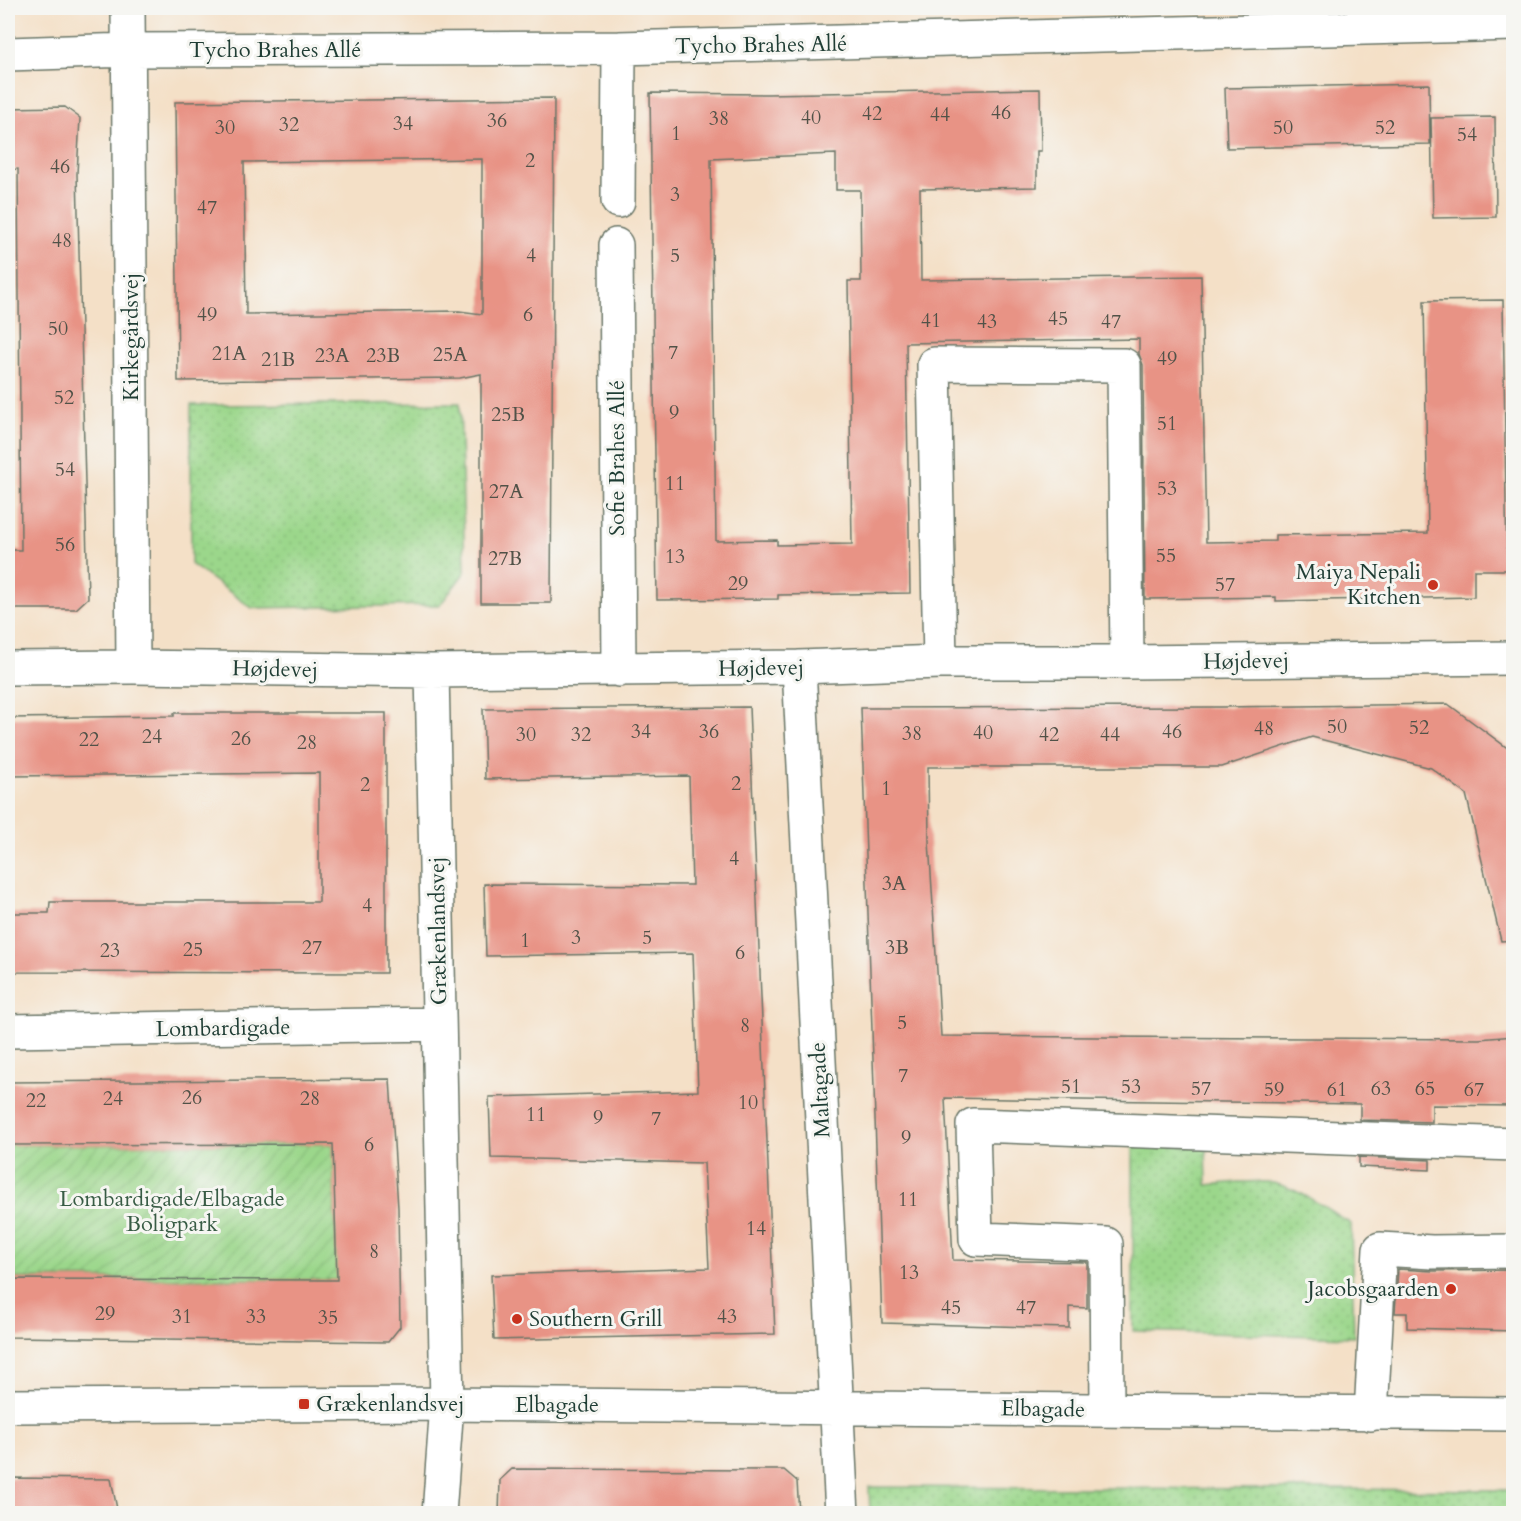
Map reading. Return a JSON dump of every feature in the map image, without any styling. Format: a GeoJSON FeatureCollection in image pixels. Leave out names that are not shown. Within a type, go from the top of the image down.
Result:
{"type":"FeatureCollection","features":[{"type":"Feature","properties":{"kind":"street","name":"Kirkegårdsvej"},"geometry":{"type":"LineString","coordinates":[[128,8],[133,667]]}},
{"type":"Feature","properties":{"kind":"street","name":"Tycho Brahes Allé"},"geometry":{"type":"LineString","coordinates":[[8,54],[129,50],[619,48],[1514,24]]}},
{"type":"Feature","properties":{"kind":"street"},"geometry":{"type":"LineString","coordinates":[[618,201],[619,48]]}},
{"type":"Feature","properties":{"kind":"street","name":"Sofie Brahes Allé"},"geometry":{"type":"LineString","coordinates":[[616,245],[619,670]]}},
{"type":"Feature","properties":{"kind":"street"},"geometry":{"type":"LineString","coordinates":[[940,662],[934,364],[1124,364],[1127,662]]}},
{"type":"Feature","properties":{"kind":"street","name":"Højdevej"},"geometry":{"type":"LineString","coordinates":[[8,668],[619,670],[940,662],[1514,658]]}},
{"type":"Feature","properties":{"kind":"street","name":"Maltagade"},"geometry":{"type":"LineString","coordinates":[[799,667],[842,1514]]}},
{"type":"Feature","properties":{"kind":"street","name":"Grækenlandsvej"},"geometry":{"type":"LineString","coordinates":[[432,671],[447,1404],[439,1514]]}},
{"type":"Feature","properties":{"kind":"street","name":"Lombardigade"},"geometry":{"type":"LineString","coordinates":[[8,1031],[439,1024]]}},
{"type":"Feature","properties":{"kind":"street","name":"Elbagade"},"geometry":{"type":"LineString","coordinates":[[1107,1410],[1106,1244],[976,1239],[973,1125],[1514,1143]]}},
{"type":"Feature","properties":{"kind":"street"},"geometry":{"type":"LineString","coordinates":[[1371,1414],[1380,1249],[1432,1252],[1514,1251]]}},
{"type":"Feature","properties":{"kind":"street","name":"Elbagade"},"geometry":{"type":"LineString","coordinates":[[8,1406],[447,1404],[1514,1414]]}},
{"type":"Feature","properties":{"kind":"green space"},"geometry":{"type":"Polygon","coordinates":[[[460,403],[465,572],[440,605],[252,608],[191,564],[191,405],[460,403]]]}},
{"type":"Feature","properties":{"kind":"green space","name":"Lombardigade/Elbagade Boligpark"},"geometry":{"type":"Polygon","coordinates":[[[333,1144],[337,1280],[8,1278],[8,1145],[333,1144]]]}},
{"type":"Feature","properties":{"kind":"green space"},"geometry":{"type":"Polygon","coordinates":[[[1133,1145],[1206,1147],[1207,1185],[1268,1182],[1290,1188],[1351,1224],[1354,1337],[1133,1331],[1133,1145]]]}},
{"type":"Feature","properties":{"kind":"green space"},"geometry":{"type":"Polygon","coordinates":[[[869,1487],[1513,1490],[1514,1513],[870,1514],[869,1487]]]}},
{"type":"Feature","properties":{"kind":"building"},"geometry":{"type":"Polygon","coordinates":[[[1429,84],[1430,144],[1227,148],[1225,88],[1429,84]]]}},
{"type":"Feature","properties":{"kind":"building"},"geometry":{"type":"Polygon","coordinates":[[[1040,89],[1041,151],[1037,151],[1037,187],[920,189],[921,280],[1201,276],[1206,542],[1275,541],[1275,535],[1428,533],[1424,301],[1503,300],[1507,570],[1474,570],[1474,597],[1276,601],[1276,597],[1145,599],[1143,365],[1139,354],[1139,339],[906,343],[910,593],[778,595],[778,599],[657,600],[650,93],[768,94],[1040,89]],[[836,154],[711,159],[716,541],[777,540],[777,545],[852,544],[848,281],[861,281],[860,190],[836,190],[836,154]]]}},
{"type":"Feature","properties":{"kind":"building"},"geometry":{"type":"Polygon","coordinates":[[[554,98],[551,603],[481,603],[481,374],[460,378],[178,381],[175,102],[554,98]],[[482,159],[244,162],[246,314],[459,311],[482,314],[482,159]]]}},
{"type":"Feature","properties":{"kind":"building"},"geometry":{"type":"Polygon","coordinates":[[[65,107],[80,118],[77,174],[88,598],[76,609],[8,609],[8,550],[21,550],[18,169],[8,170],[8,108],[65,107]]]}},
{"type":"Feature","properties":{"kind":"building"},"geometry":{"type":"Polygon","coordinates":[[[1495,117],[1496,217],[1433,218],[1431,118],[1495,117]]]}},
{"type":"Feature","properties":{"kind":"building"},"geometry":{"type":"Polygon","coordinates":[[[1448,704],[1514,753],[1514,940],[1501,941],[1466,794],[1431,768],[1312,737],[1222,767],[928,767],[929,841],[941,1036],[1479,1039],[1514,1036],[1514,1106],[1432,1105],[1432,1122],[1360,1120],[1360,1104],[945,1098],[953,1260],[1087,1262],[1087,1308],[1069,1307],[1069,1328],[882,1323],[861,708],[1448,704]]]}},
{"type":"Feature","properties":{"kind":"building"},"geometry":{"type":"Polygon","coordinates":[[[749,707],[775,1334],[494,1340],[491,1275],[709,1268],[704,1163],[491,1158],[489,1097],[698,1091],[693,953],[486,956],[484,884],[692,885],[689,776],[485,779],[483,709],[749,707]]]}},
{"type":"Feature","properties":{"kind":"building"},"geometry":{"type":"Polygon","coordinates":[[[174,713],[386,713],[386,973],[8,972],[8,913],[49,913],[50,902],[319,902],[319,773],[8,776],[8,718],[174,716],[174,713]]]}},
{"type":"Feature","properties":{"kind":"building"},"geometry":{"type":"Polygon","coordinates":[[[390,1079],[398,1208],[400,1327],[388,1342],[8,1337],[8,1279],[337,1280],[333,1144],[8,1145],[8,1082],[390,1079]]]}},
{"type":"Feature","properties":{"kind":"building"},"geometry":{"type":"Polygon","coordinates":[[[1359,1157],[1430,1160],[1430,1170],[1359,1167],[1359,1157]]]}},
{"type":"Feature","properties":{"kind":"building","name":"Jacobsgaarden"},"geometry":{"type":"Polygon","coordinates":[[[1398,1269],[1514,1270],[1514,1331],[1407,1328],[1407,1313],[1395,1313],[1398,1269]]]}},
{"type":"Feature","properties":{"kind":"building"},"geometry":{"type":"Polygon","coordinates":[[[512,1469],[784,1470],[797,1481],[799,1514],[499,1514],[500,1480],[512,1469]]]}},
{"type":"Feature","properties":{"kind":"building"},"geometry":{"type":"Polygon","coordinates":[[[8,1478],[111,1479],[118,1514],[8,1514],[8,1478]]]}},
{"type":"Feature","properties":{"kind":"place","name":"Maiya Nepali Kitchen"},"geometry":{"type":"Point","coordinates":[1433,585]}},
{"type":"Feature","properties":{"kind":"place","name":"Jacobsgaarden"},"geometry":{"type":"Point","coordinates":[1451,1289]}},
{"type":"Feature","properties":{"kind":"place","name":"Southern Grill"},"geometry":{"type":"Point","coordinates":[517,1319]}},
{"type":"Feature","properties":{"kind":"place","name":"Grækenlandsvej"},"geometry":{"type":"Point","coordinates":[304,1404]}}]}
